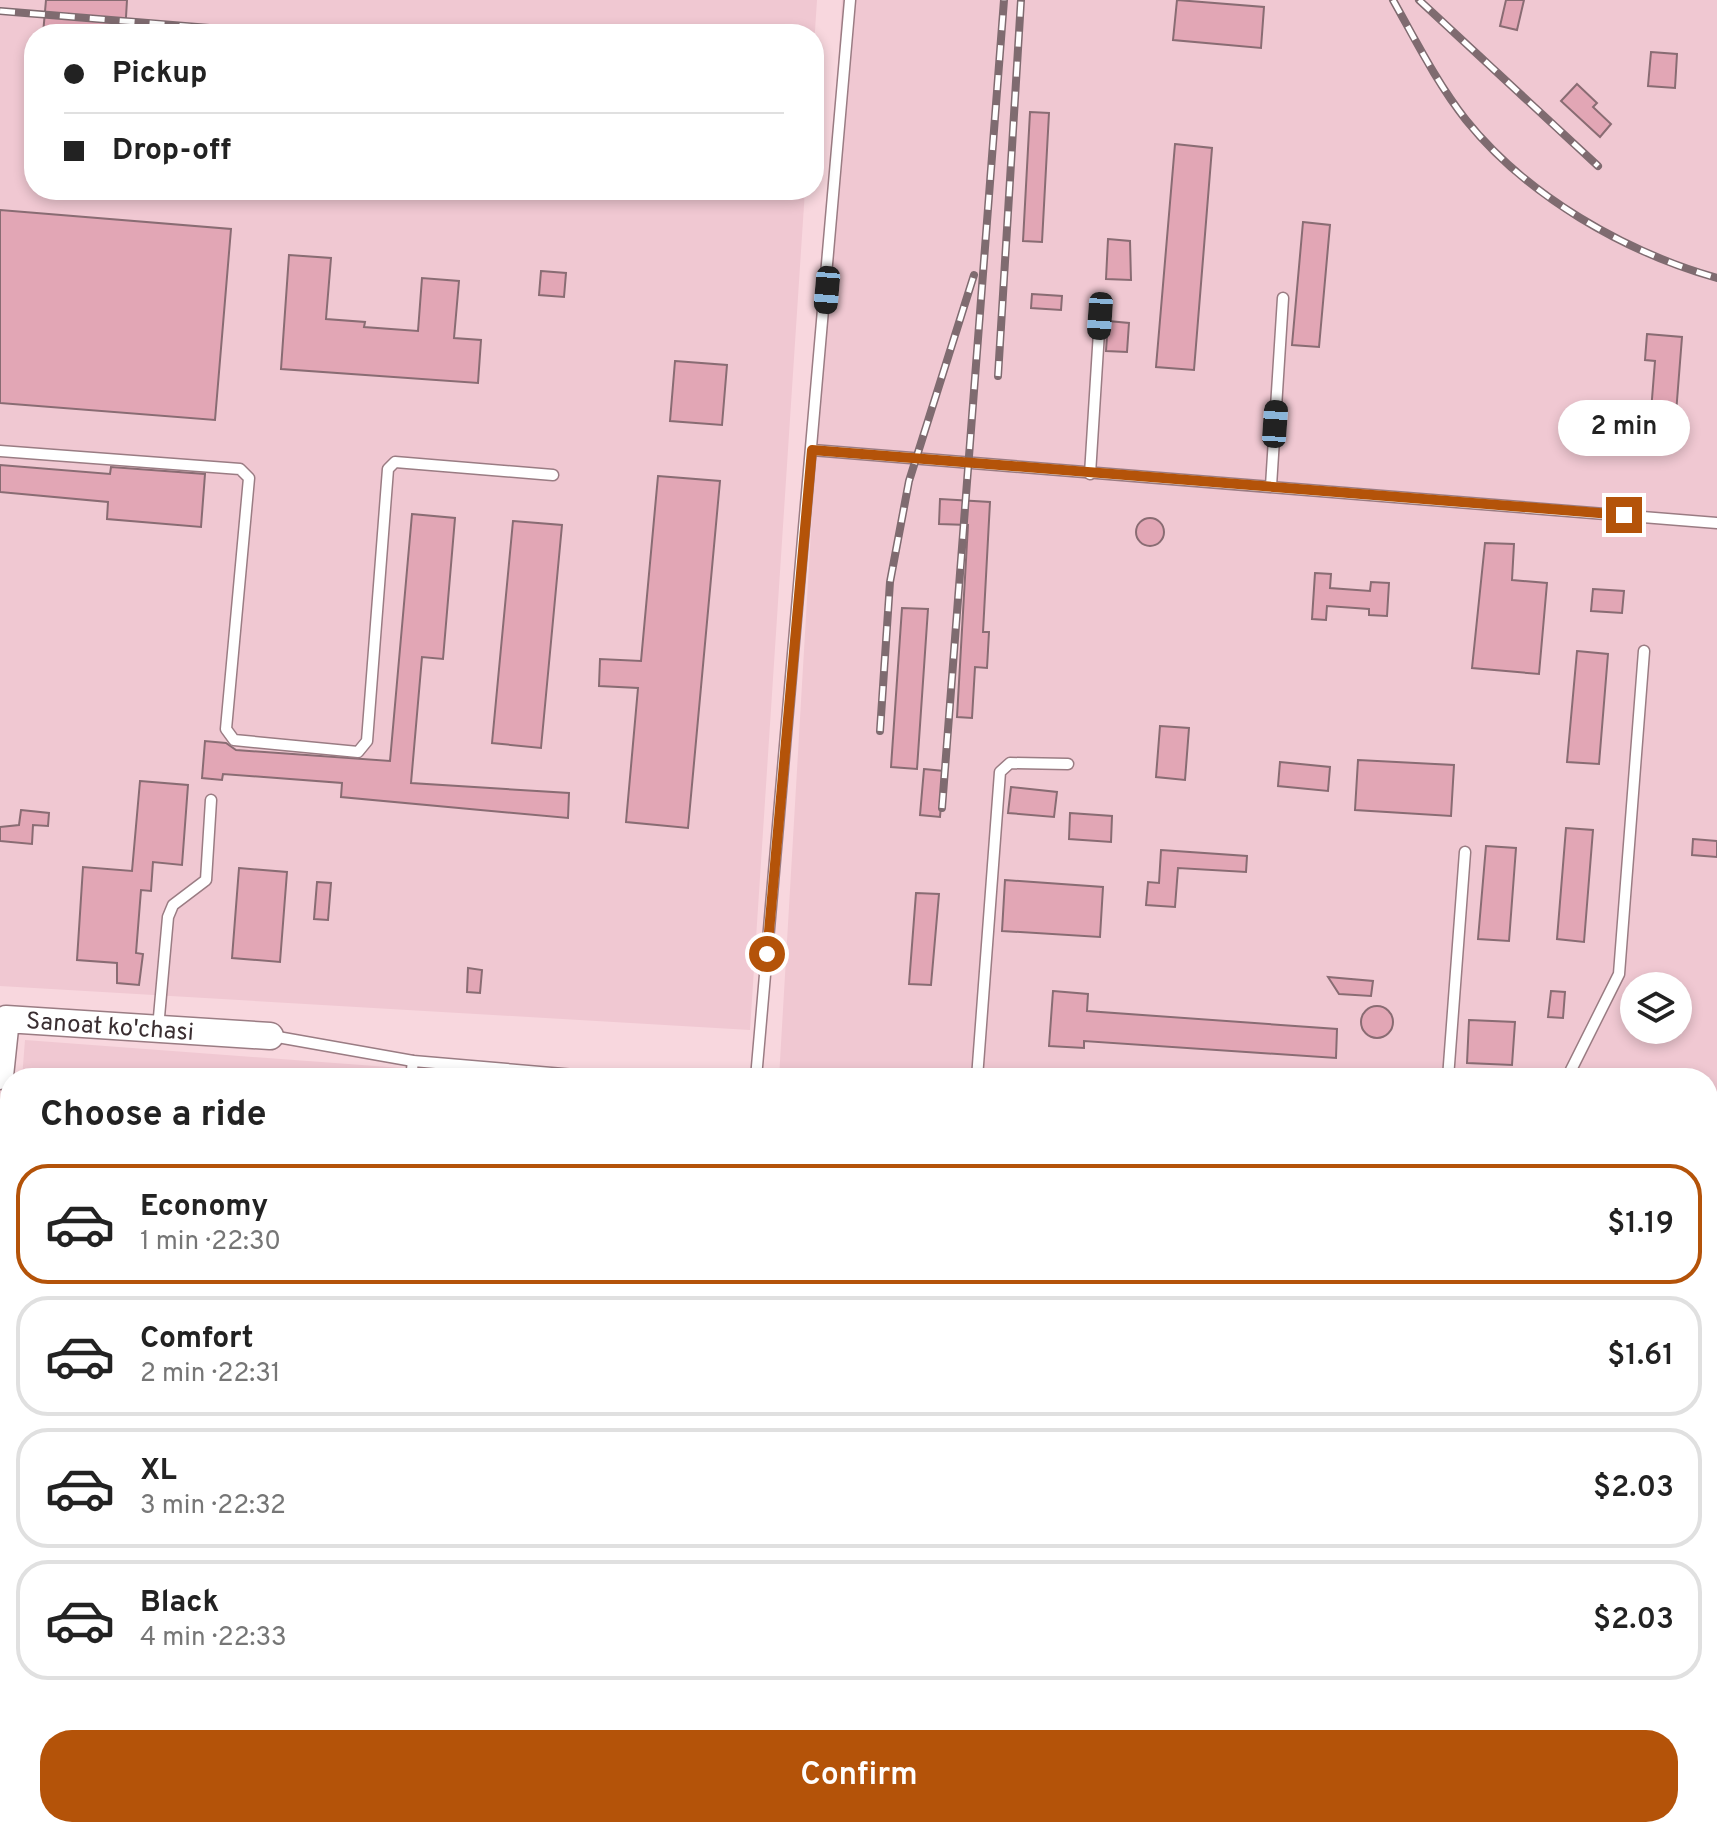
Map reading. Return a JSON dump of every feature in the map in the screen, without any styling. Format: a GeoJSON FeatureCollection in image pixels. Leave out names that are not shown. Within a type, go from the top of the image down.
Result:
{"type":"FeatureCollection","features":[{"type":"Feature","properties":{"kind":"street","name":"Sanoat ko'chasi"},"geometry":{"type":"LineString","coordinates":[[0,1068],[3,1019],[270,1036]]}},
{"type":"Feature","properties":{"kind":"lane"},"geometry":{"type":"LineString","coordinates":[[757,1068],[850,0]]}},
{"type":"Feature","properties":{"kind":"lane"},"geometry":{"type":"LineString","coordinates":[[1271,486],[1283,298]]}},
{"type":"Feature","properties":{"kind":"lane"},"geometry":{"type":"LineString","coordinates":[[1090,474],[1100,316]]}},
{"type":"Feature","properties":{"kind":"lane"},"geometry":{"type":"LineString","coordinates":[[812,450],[1717,523]]}},
{"type":"Feature","properties":{"kind":"lane"},"geometry":{"type":"LineString","coordinates":[[0,451],[240,469],[249,478],[226,729],[234,740],[358,752],[367,741],[388,469],[395,462],[553,475]]}},
{"type":"Feature","properties":{"kind":"lane"},"geometry":{"type":"LineString","coordinates":[[1572,1068],[1619,974],[1644,651]]}},
{"type":"Feature","properties":{"kind":"lane"},"geometry":{"type":"LineString","coordinates":[[978,1068],[1000,772],[1010,763],[1068,764]]}},
{"type":"Feature","properties":{"kind":"lane"},"geometry":{"type":"LineString","coordinates":[[158,1029],[168,917],[173,905],[206,880],[211,800]]}},
{"type":"Feature","properties":{"kind":"lane"},"geometry":{"type":"LineString","coordinates":[[1449,1068],[1465,852]]}},
{"type":"Feature","properties":{"kind":"lane"},"geometry":{"type":"LineString","coordinates":[[270,1036],[317,1041],[331,1049],[413,1061],[494,1068]]}},
{"type":"Feature","properties":{"kind":"lane"},"geometry":{"type":"LineString","coordinates":[[412,1068],[413,1061]]}},
{"type":"Feature","properties":{"kind":"shaded area"},"geometry":{"type":"Polygon","coordinates":[[[0,0],[817,0],[815,24],[24,24],[24,200],[804,200],[750,1030],[0,986],[0,0]]]}},
{"type":"Feature","properties":{"kind":"shaded area"},"geometry":{"type":"Polygon","coordinates":[[[842,0],[1717,0],[1717,1068],[780,1068],[842,0]]]}},
{"type":"Feature","properties":{"kind":"shaded area"},"geometry":{"type":"Polygon","coordinates":[[[25,1040],[402,1068],[23,1068],[25,1040]]]}},
{"type":"Feature","properties":{"kind":"building"},"geometry":{"type":"Polygon","coordinates":[[[46,0],[127,0],[126,24],[44,24],[46,0]]]}},
{"type":"Feature","properties":{"kind":"building"},"geometry":{"type":"Polygon","coordinates":[[[1177,0],[1264,7],[1261,48],[1173,40],[1177,0]]]}},
{"type":"Feature","properties":{"kind":"building"},"geometry":{"type":"Polygon","coordinates":[[[1506,0],[1524,0],[1517,30],[1500,26],[1506,0]]]}},
{"type":"Feature","properties":{"kind":"building"},"geometry":{"type":"Polygon","coordinates":[[[1651,52],[1677,54],[1675,88],[1648,86],[1651,52]]]}},
{"type":"Feature","properties":{"kind":"building"},"geometry":{"type":"Polygon","coordinates":[[[1577,84],[1597,103],[1593,107],[1611,124],[1600,137],[1561,101],[1577,84]]]}},
{"type":"Feature","properties":{"kind":"building"},"geometry":{"type":"Polygon","coordinates":[[[1030,112],[1049,113],[1042,242],[1023,241],[1030,112]]]}},
{"type":"Feature","properties":{"kind":"building"},"geometry":{"type":"Polygon","coordinates":[[[1175,144],[1212,148],[1194,370],[1156,367],[1175,144]]]}},
{"type":"Feature","properties":{"kind":"building"},"geometry":{"type":"Polygon","coordinates":[[[0,210],[231,229],[215,420],[0,403],[0,210]]]}},
{"type":"Feature","properties":{"kind":"building"},"geometry":{"type":"Polygon","coordinates":[[[1303,222],[1330,225],[1319,347],[1292,345],[1303,222]]]}},
{"type":"Feature","properties":{"kind":"building"},"geometry":{"type":"Polygon","coordinates":[[[1108,239],[1130,241],[1131,280],[1106,279],[1108,239]]]}},
{"type":"Feature","properties":{"kind":"building"},"geometry":{"type":"Polygon","coordinates":[[[289,255],[331,258],[326,319],[365,322],[364,327],[418,331],[422,278],[459,281],[454,338],[481,340],[478,383],[281,369],[289,255]]]}},
{"type":"Feature","properties":{"kind":"building"},"geometry":{"type":"Polygon","coordinates":[[[541,271],[566,273],[564,297],[539,295],[541,271]]]}},
{"type":"Feature","properties":{"kind":"building"},"geometry":{"type":"Polygon","coordinates":[[[1032,294],[1062,296],[1061,310],[1031,308],[1032,294]]]}},
{"type":"Feature","properties":{"kind":"building"},"geometry":{"type":"Polygon","coordinates":[[[1108,321],[1129,323],[1127,352],[1106,351],[1108,321]]]}},
{"type":"Feature","properties":{"kind":"building"},"geometry":{"type":"Polygon","coordinates":[[[1647,334],[1682,337],[1675,426],[1650,424],[1655,361],[1645,360],[1647,334]]]}},
{"type":"Feature","properties":{"kind":"building"},"geometry":{"type":"Polygon","coordinates":[[[675,361],[727,365],[722,425],[670,421],[675,361]]]}},
{"type":"Feature","properties":{"kind":"building"},"geometry":{"type":"Polygon","coordinates":[[[0,465],[110,474],[111,467],[205,474],[201,527],[107,519],[108,502],[0,492],[0,465]]]}},
{"type":"Feature","properties":{"kind":"building"},"geometry":{"type":"Polygon","coordinates":[[[658,476],[720,481],[688,828],[626,822],[638,688],[599,686],[600,659],[641,661],[658,476]]]}},
{"type":"Feature","properties":{"kind":"building"},"geometry":{"type":"Polygon","coordinates":[[[940,499],[990,502],[983,632],[989,632],[987,668],[975,667],[972,718],[957,717],[968,525],[939,524],[940,499]]]}},
{"type":"Feature","properties":{"kind":"building"},"geometry":{"type":"Polygon","coordinates":[[[412,514],[455,518],[443,659],[422,657],[411,783],[569,793],[568,818],[341,797],[342,783],[223,774],[222,780],[202,778],[205,741],[226,743],[236,750],[390,761],[412,514]]]}},
{"type":"Feature","properties":{"kind":"building"},"geometry":{"type":"Polygon","coordinates":[[[1150,518],[1160,522],[1164,532],[1160,542],[1150,546],[1140,542],[1136,532],[1140,522],[1150,518]]]}},
{"type":"Feature","properties":{"kind":"building"},"geometry":{"type":"Polygon","coordinates":[[[513,521],[562,525],[541,748],[492,743],[513,521]]]}},
{"type":"Feature","properties":{"kind":"building"},"geometry":{"type":"Polygon","coordinates":[[[1485,543],[1514,544],[1512,580],[1547,583],[1539,674],[1472,668],[1485,543]]]}},
{"type":"Feature","properties":{"kind":"building"},"geometry":{"type":"Polygon","coordinates":[[[1315,573],[1331,574],[1330,588],[1370,591],[1371,582],[1389,583],[1387,616],[1369,615],[1369,609],[1327,606],[1326,620],[1312,619],[1315,573]]]}},
{"type":"Feature","properties":{"kind":"building"},"geometry":{"type":"Polygon","coordinates":[[[1593,589],[1624,591],[1622,613],[1591,611],[1593,589]]]}},
{"type":"Feature","properties":{"kind":"building"},"geometry":{"type":"Polygon","coordinates":[[[902,608],[928,609],[917,769],[891,767],[902,608]]]}},
{"type":"Feature","properties":{"kind":"building"},"geometry":{"type":"Polygon","coordinates":[[[1577,651],[1608,654],[1599,764],[1567,762],[1577,651]]]}},
{"type":"Feature","properties":{"kind":"building"},"geometry":{"type":"Polygon","coordinates":[[[1160,726],[1189,728],[1185,780],[1156,777],[1160,726]]]}},
{"type":"Feature","properties":{"kind":"building"},"geometry":{"type":"Polygon","coordinates":[[[1358,760],[1454,765],[1451,816],[1355,810],[1358,760]]]}},
{"type":"Feature","properties":{"kind":"building"},"geometry":{"type":"Polygon","coordinates":[[[1280,762],[1330,767],[1328,791],[1278,786],[1280,762]]]}},
{"type":"Feature","properties":{"kind":"building"},"geometry":{"type":"Polygon","coordinates":[[[924,769],[944,771],[940,817],[920,815],[924,769]]]}},
{"type":"Feature","properties":{"kind":"building"},"geometry":{"type":"Polygon","coordinates":[[[140,781],[188,785],[182,865],[153,862],[151,891],[141,890],[136,953],[143,954],[139,985],[117,983],[117,963],[77,960],[83,867],[132,871],[140,781]]]}},
{"type":"Feature","properties":{"kind":"building"},"geometry":{"type":"Polygon","coordinates":[[[1011,787],[1057,792],[1054,817],[1008,813],[1011,787]]]}},
{"type":"Feature","properties":{"kind":"building"},"geometry":{"type":"Polygon","coordinates":[[[21,810],[49,813],[48,826],[33,825],[32,844],[0,841],[0,827],[19,825],[21,810]]]}},
{"type":"Feature","properties":{"kind":"building"},"geometry":{"type":"Polygon","coordinates":[[[1070,813],[1112,816],[1111,842],[1069,839],[1070,813]]]}},
{"type":"Feature","properties":{"kind":"building"},"geometry":{"type":"Polygon","coordinates":[[[1566,828],[1593,830],[1584,942],[1557,939],[1566,828]]]}},
{"type":"Feature","properties":{"kind":"building"},"geometry":{"type":"Polygon","coordinates":[[[1693,839],[1717,841],[1717,857],[1692,855],[1693,839]]]}},
{"type":"Feature","properties":{"kind":"building"},"geometry":{"type":"Polygon","coordinates":[[[1486,846],[1516,848],[1509,941],[1478,939],[1486,846]]]}},
{"type":"Feature","properties":{"kind":"building"},"geometry":{"type":"Polygon","coordinates":[[[1161,850],[1247,856],[1246,872],[1178,868],[1175,907],[1146,905],[1148,882],[1159,883],[1161,850]]]}},
{"type":"Feature","properties":{"kind":"building"},"geometry":{"type":"Polygon","coordinates":[[[239,868],[287,872],[280,962],[232,958],[239,868]]]}},
{"type":"Feature","properties":{"kind":"building"},"geometry":{"type":"Polygon","coordinates":[[[1005,880],[1103,887],[1100,937],[1002,931],[1005,880]]]}},
{"type":"Feature","properties":{"kind":"building"},"geometry":{"type":"Polygon","coordinates":[[[317,882],[331,883],[328,920],[314,919],[317,882]]]}},
{"type":"Feature","properties":{"kind":"building"},"geometry":{"type":"Polygon","coordinates":[[[916,893],[939,894],[931,985],[909,984],[916,893]]]}},
{"type":"Feature","properties":{"kind":"building"},"geometry":{"type":"Polygon","coordinates":[[[468,968],[482,970],[480,993],[467,992],[468,968]]]}},
{"type":"Feature","properties":{"kind":"building"},"geometry":{"type":"Polygon","coordinates":[[[1328,977],[1373,981],[1371,996],[1339,994],[1328,977]]]}},
{"type":"Feature","properties":{"kind":"building"},"geometry":{"type":"Polygon","coordinates":[[[1053,991],[1088,994],[1087,1011],[1337,1029],[1336,1058],[1084,1041],[1084,1048],[1049,1046],[1053,991]]]}},
{"type":"Feature","properties":{"kind":"building"},"geometry":{"type":"Polygon","coordinates":[[[1551,991],[1565,992],[1563,1018],[1548,1017],[1551,991]]]}},
{"type":"Feature","properties":{"kind":"building"},"geometry":{"type":"Polygon","coordinates":[[[1377,1006],[1388,1011],[1393,1022],[1388,1033],[1377,1038],[1366,1033],[1361,1022],[1366,1011],[1377,1006]]]}},
{"type":"Feature","properties":{"kind":"building"},"geometry":{"type":"Polygon","coordinates":[[[1469,1020],[1515,1022],[1512,1065],[1467,1063],[1469,1020]]]}},
{"type":"Feature","properties":{"kind":"railway"},"geometry":{"type":"LineString","coordinates":[[942,808],[1004,0]]}},
{"type":"Feature","properties":{"kind":"railway"},"geometry":{"type":"LineString","coordinates":[[998,376],[1021,0]]}},
{"type":"Feature","properties":{"kind":"railway"},"geometry":{"type":"LineString","coordinates":[[1393,0],[1455,106],[1491,148],[1518,173],[1548,197],[1613,237],[1682,267],[1717,278]]}},
{"type":"Feature","properties":{"kind":"railway"},"geometry":{"type":"LineString","coordinates":[[1419,0],[1598,166]]}},
{"type":"Feature","properties":{"kind":"railway"},"geometry":{"type":"LineString","coordinates":[[0,11],[161,24]]}},
{"type":"Feature","properties":{"kind":"railway"},"geometry":{"type":"LineString","coordinates":[[880,731],[890,582],[909,481],[974,275]]}},
{"type":"Feature","properties":{"kind":"route"},"geometry":{"type":"LineString","coordinates":[[767,954],[812,450],[1624,515]]}}]}
